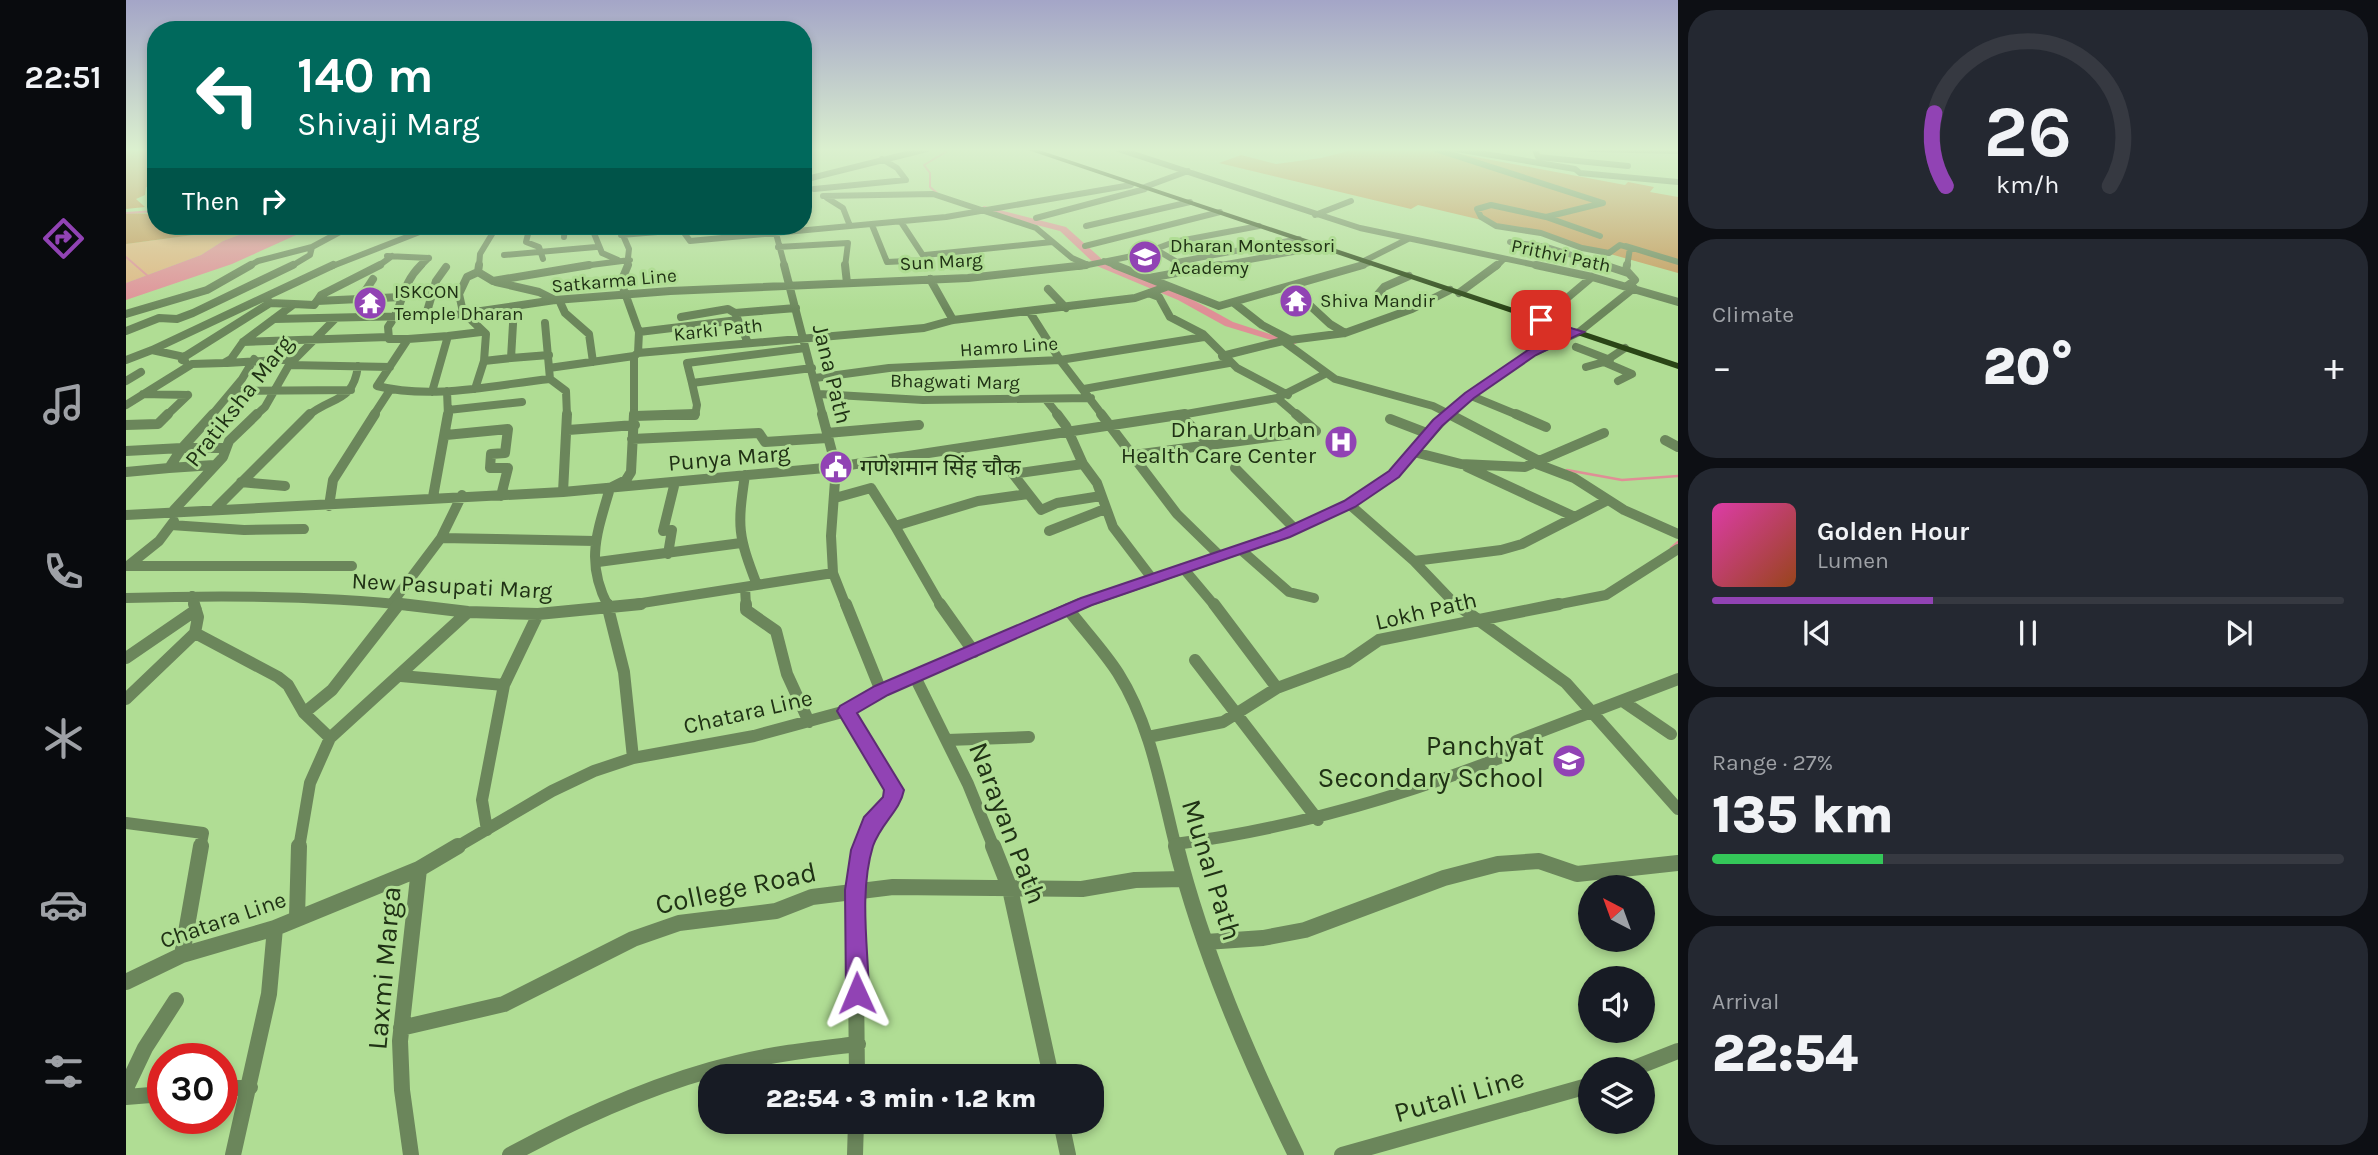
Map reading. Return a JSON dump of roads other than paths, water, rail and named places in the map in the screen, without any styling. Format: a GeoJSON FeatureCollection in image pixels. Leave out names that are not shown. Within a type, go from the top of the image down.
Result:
{"type":"FeatureCollection","features":[{"type":"Feature","properties":{"kind":"main road"},"geometry":{"type":"LineString","coordinates":[[1192,203],[1678,366]]}},
{"type":"Feature","properties":{"kind":"street"},"geometry":{"type":"LineString","coordinates":[[833,203],[850,217],[850,226]]}},
{"type":"Feature","properties":{"kind":"street"},"geometry":{"type":"LineString","coordinates":[[962,203],[1036,228],[1052,242],[1097,263],[1147,278],[1321,247]]}},
{"type":"Feature","properties":{"kind":"street"},"geometry":{"type":"LineString","coordinates":[[812,227],[901,222],[1026,203]]}},
{"type":"Feature","properties":{"kind":"street"},"geometry":{"type":"LineString","coordinates":[[1036,218],[1094,203]]}},
{"type":"Feature","properties":{"kind":"street"},"geometry":{"type":"LineString","coordinates":[[1086,226],[1185,203]]}},
{"type":"Feature","properties":{"kind":"street","name":"Prithvi Path"},"geometry":{"type":"LineString","coordinates":[[1280,203],[1315,215],[1408,239],[1592,277],[1678,302]]}},
{"type":"Feature","properties":{"kind":"street"},"geometry":{"type":"LineString","coordinates":[[1315,215],[1346,203]]}},
{"type":"Feature","properties":{"kind":"street"},"geometry":{"type":"LineString","coordinates":[[1546,217],[1603,203]]}},
{"type":"Feature","properties":{"kind":"street"},"geometry":{"type":"LineString","coordinates":[[1600,236],[1546,217],[1491,205],[1477,209],[1482,217],[1501,228],[1540,233],[1581,250],[1609,253],[1620,245],[1678,262]]}},
{"type":"Feature","properties":{"kind":"street"},"geometry":{"type":"LineString","coordinates":[[1082,243],[1220,212]]}},
{"type":"Feature","properties":{"kind":"street"},"geometry":{"type":"LineString","coordinates":[[872,225],[887,262],[928,259],[901,222]]}},
{"type":"Feature","properties":{"kind":"street","name":"Sun Marg"},"geometry":{"type":"LineString","coordinates":[[789,285],[930,279],[1097,263],[1174,242],[1259,226]]}},
{"type":"Feature","properties":{"kind":"street"},"geometry":{"type":"LineString","coordinates":[[126,314],[207,290],[258,261],[266,262],[301,246],[312,247],[334,235]]}},
{"type":"Feature","properties":{"kind":"street"},"geometry":{"type":"LineString","coordinates":[[126,360],[412,235]]}},
{"type":"Feature","properties":{"kind":"street"},"geometry":{"type":"LineString","coordinates":[[492,235],[480,254],[478,272],[482,277],[539,292],[557,301],[565,313],[589,334],[593,362]]}},
{"type":"Feature","properties":{"kind":"street"},"geometry":{"type":"LineString","coordinates":[[528,235],[526,242],[539,247],[552,270]]}},
{"type":"Feature","properties":{"kind":"street"},"geometry":{"type":"LineString","coordinates":[[593,235],[596,247],[608,259],[628,260]]}},
{"type":"Feature","properties":{"kind":"street"},"geometry":{"type":"LineString","coordinates":[[629,235],[621,236],[629,248],[621,282],[639,332],[632,403],[635,420],[631,472],[626,480],[610,488],[595,541],[598,592],[608,607],[624,672],[633,758]]}},
{"type":"Feature","properties":{"kind":"street"},"geometry":{"type":"LineString","coordinates":[[686,235],[690,241],[729,235]]}},
{"type":"Feature","properties":{"kind":"street","name":"Jana Path"},"geometry":{"type":"LineString","coordinates":[[776,235],[801,337],[820,394],[827,436],[836,467],[831,536],[833,573],[881,691]]}},
{"type":"Feature","properties":{"kind":"street"},"geometry":{"type":"LineString","coordinates":[[1155,249],[1177,262],[1299,239]]}},
{"type":"Feature","properties":{"kind":"street"},"geometry":{"type":"LineString","coordinates":[[1147,278],[1159,290],[1210,305],[1234,303],[1367,262],[1408,239]]}},
{"type":"Feature","properties":{"kind":"street"},"geometry":{"type":"LineString","coordinates":[[925,255],[1052,242]]}},
{"type":"Feature","properties":{"kind":"street"},"geometry":{"type":"LineString","coordinates":[[1510,242],[1547,247],[1628,273],[1635,280],[1631,287]]}},
{"type":"Feature","properties":{"kind":"street"},"geometry":{"type":"LineString","coordinates":[[778,247],[848,243],[847,283]]}},
{"type":"Feature","properties":{"kind":"street"},"geometry":{"type":"LineString","coordinates":[[1626,246],[1630,250],[1628,273]]}},
{"type":"Feature","properties":{"kind":"street"},"geometry":{"type":"LineString","coordinates":[[126,331],[159,318],[183,317],[298,263],[310,255],[312,247]]}},
{"type":"Feature","properties":{"kind":"street"},"geometry":{"type":"LineString","coordinates":[[505,255],[541,254],[596,247]]}},
{"type":"Feature","properties":{"kind":"street"},"geometry":{"type":"LineString","coordinates":[[365,254],[429,258],[411,272],[396,317],[388,327],[388,337]]}},
{"type":"Feature","properties":{"kind":"street"},"geometry":{"type":"LineString","coordinates":[[152,350],[184,357],[268,300],[314,305],[321,295],[379,266],[392,256]]}},
{"type":"Feature","properties":{"kind":"street"},"geometry":{"type":"LineString","coordinates":[[493,281],[628,260]]}},
{"type":"Feature","properties":{"kind":"street"},"geometry":{"type":"LineString","coordinates":[[1084,389],[1226,359],[1286,341],[1345,333],[1454,292],[1485,277],[1503,260]]}},
{"type":"Feature","properties":{"kind":"street"},"geometry":{"type":"LineString","coordinates":[[426,315],[436,281],[446,267]]}},
{"type":"Feature","properties":{"kind":"street"},"geometry":{"type":"LineString","coordinates":[[475,389],[484,361],[486,334],[473,328],[462,315],[461,287],[471,274],[478,272]]}},
{"type":"Feature","properties":{"kind":"street"},"geometry":{"type":"LineString","coordinates":[[1378,294],[1384,287],[1409,276]]}},
{"type":"Feature","properties":{"kind":"street"},"geometry":{"type":"LineString","coordinates":[[1541,320],[1592,277]]}},
{"type":"Feature","properties":{"kind":"street"},"geometry":{"type":"LineString","coordinates":[[360,299],[373,279]]}},
{"type":"Feature","properties":{"kind":"street"},"geometry":{"type":"LineString","coordinates":[[930,279],[953,320]]}},
{"type":"Feature","properties":{"kind":"street","name":"Satkarma Line"},"geometry":{"type":"LineString","coordinates":[[274,319],[462,315],[557,301],[789,285]]}},
{"type":"Feature","properties":{"kind":"street"},"geometry":{"type":"LineString","coordinates":[[1290,286],[1329,324],[1345,333]]}},
{"type":"Feature","properties":{"kind":"street","name":"Chatara Line"},"geometry":{"type":"LineString","coordinates":[[126,982],[182,955],[275,928],[419,869],[552,791],[594,771],[633,758],[754,736],[846,711],[881,691],[1069,609],[1151,577],[1295,529],[1349,504],[1394,474],[1448,412],[1469,395],[1532,353],[1578,332],[1631,287]]}},
{"type":"Feature","properties":{"kind":"street"},"geometry":{"type":"LineString","coordinates":[[1048,289],[1066,308]]}},
{"type":"Feature","properties":{"kind":"street"},"geometry":{"type":"LineString","coordinates":[[207,290],[229,295]]}},
{"type":"Feature","properties":{"kind":"street"},"geometry":{"type":"LineString","coordinates":[[1159,290],[1159,297],[1170,317],[1204,337],[1226,359],[1288,395]]}},
{"type":"Feature","properties":{"kind":"street","name":"Karki Path"},"geometry":{"type":"LineString","coordinates":[[549,368],[671,350],[924,328],[953,320],[1066,308],[1159,290]]}},
{"type":"Feature","properties":{"kind":"street"},"geometry":{"type":"LineString","coordinates":[[317,301],[401,297]]}},
{"type":"Feature","properties":{"kind":"street"},"geometry":{"type":"LineString","coordinates":[[1234,303],[1325,374],[1350,385],[1404,397],[1448,412],[1574,478],[1608,500],[1678,534]]}},
{"type":"Feature","properties":{"kind":"street"},"geometry":{"type":"LineString","coordinates":[[224,363],[243,342],[294,304]]}},
{"type":"Feature","properties":{"kind":"street"},"geometry":{"type":"LineString","coordinates":[[512,358],[514,307]]}},
{"type":"Feature","properties":{"kind":"street"},"geometry":{"type":"LineString","coordinates":[[639,332],[796,308]]}},
{"type":"Feature","properties":{"kind":"street"},"geometry":{"type":"LineString","coordinates":[[681,317],[729,309],[736,316],[748,343]]}},
{"type":"Feature","properties":{"kind":"street"},"geometry":{"type":"LineString","coordinates":[[1029,311],[1060,360],[1114,427],[1177,514],[1220,556]]}},
{"type":"Feature","properties":{"kind":"street","name":"Pratiksha Marg"},"geometry":{"type":"LineString","coordinates":[[127,566],[159,541],[178,510],[223,457],[225,448],[265,407],[291,362],[336,318]]}},
{"type":"Feature","properties":{"kind":"street"},"geometry":{"type":"LineString","coordinates":[[545,323],[550,379]]}},
{"type":"Feature","properties":{"kind":"street"},"geometry":{"type":"LineString","coordinates":[[243,342],[408,338],[481,332]]}},
{"type":"Feature","properties":{"kind":"street"},"geometry":{"type":"LineString","coordinates":[[432,393],[448,336]]}},
{"type":"Feature","properties":{"kind":"street","name":"Hamro Line"},"geometry":{"type":"LineString","coordinates":[[692,383],[889,368],[1060,360],[1204,337]]}},
{"type":"Feature","properties":{"kind":"street"},"geometry":{"type":"LineString","coordinates":[[377,386],[408,338]]}},
{"type":"Feature","properties":{"kind":"street"},"geometry":{"type":"LineString","coordinates":[[1576,347],[1632,374],[1618,381]]}},
{"type":"Feature","properties":{"kind":"street"},"geometry":{"type":"LineString","coordinates":[[687,363],[805,348]]}},
{"type":"Feature","properties":{"kind":"street"},"geometry":{"type":"LineString","coordinates":[[1586,367],[1607,361],[1625,348]]}},
{"type":"Feature","properties":{"kind":"street"},"geometry":{"type":"LineString","coordinates":[[568,430],[635,420],[695,416],[697,405],[687,363],[671,350]]}},
{"type":"Feature","properties":{"kind":"street"},"geometry":{"type":"LineString","coordinates":[[484,361],[549,355]]}},
{"type":"Feature","properties":{"kind":"street"},"geometry":{"type":"LineString","coordinates":[[184,357],[182,360],[192,364],[254,359],[390,367]]}},
{"type":"Feature","properties":{"kind":"street"},"geometry":{"type":"LineString","coordinates":[[169,468],[182,448],[251,369],[254,359]]}},
{"type":"Feature","properties":{"kind":"street"},"geometry":{"type":"LineString","coordinates":[[127,403],[192,364]]}},
{"type":"Feature","properties":{"kind":"street"},"geometry":{"type":"LineString","coordinates":[[216,508],[313,412],[342,399],[353,386],[358,366]]}},
{"type":"Feature","properties":{"kind":"street"},"geometry":{"type":"LineString","coordinates":[[126,381],[141,372]]}},
{"type":"Feature","properties":{"kind":"street","name":"Punya Marg"},"geometry":{"type":"LineString","coordinates":[[126,515],[216,508],[329,506],[462,495],[500,496],[563,492],[836,467],[1114,427],[1277,398],[1288,395],[1303,384],[1325,374]]}},
{"type":"Feature","properties":{"kind":"street"},"geometry":{"type":"LineString","coordinates":[[233,391],[377,386],[390,390],[432,393],[550,379],[566,391],[568,430],[563,492]]}},
{"type":"Feature","properties":{"kind":"street"},"geometry":{"type":"LineString","coordinates":[[329,506],[333,480],[390,390]]}},
{"type":"Feature","properties":{"kind":"street"},"geometry":{"type":"LineString","coordinates":[[433,497],[446,435],[447,391]]}},
{"type":"Feature","properties":{"kind":"street"},"geometry":{"type":"LineString","coordinates":[[126,425],[158,424],[188,395],[140,394]]}},
{"type":"Feature","properties":{"kind":"street","name":"Bhagwati Marg"},"geometry":{"type":"LineString","coordinates":[[820,394],[1047,401],[1091,398]]}},
{"type":"Feature","properties":{"kind":"street"},"geometry":{"type":"LineString","coordinates":[[1469,395],[1546,427]]}},
{"type":"Feature","properties":{"kind":"street"},"geometry":{"type":"LineString","coordinates":[[1134,455],[1212,447],[1316,431],[1277,398]]}},
{"type":"Feature","properties":{"kind":"street"},"geometry":{"type":"LineString","coordinates":[[1047,401],[1097,483],[1113,527],[1151,577]]}},
{"type":"Feature","properties":{"kind":"street"},"geometry":{"type":"LineString","coordinates":[[448,410],[522,402]]}},
{"type":"Feature","properties":{"kind":"street"},"geometry":{"type":"LineString","coordinates":[[1181,416],[1212,447]]}},
{"type":"Feature","properties":{"kind":"street"},"geometry":{"type":"LineString","coordinates":[[1390,419],[1429,434]]}},
{"type":"Feature","properties":{"kind":"street"},"geometry":{"type":"LineString","coordinates":[[632,439],[758,433],[765,442],[919,425]]}},
{"type":"Feature","properties":{"kind":"street"},"geometry":{"type":"LineString","coordinates":[[446,435],[508,429],[505,453],[491,454],[490,468],[508,468],[500,496]]}},
{"type":"Feature","properties":{"kind":"street"},"geometry":{"type":"LineString","coordinates":[[1461,464],[1525,467],[1604,433]]}},
{"type":"Feature","properties":{"kind":"street"},"geometry":{"type":"LineString","coordinates":[[1665,440],[1678,447]]}},
{"type":"Feature","properties":{"kind":"street"},"geometry":{"type":"LineString","coordinates":[[126,450],[225,448]]}},
{"type":"Feature","properties":{"kind":"street"},"geometry":{"type":"LineString","coordinates":[[1414,452],[1461,464],[1576,517]]}},
{"type":"Feature","properties":{"kind":"street"},"geometry":{"type":"LineString","coordinates":[[1061,524],[1041,510],[1013,474],[1083,464]]}},
{"type":"Feature","properties":{"kind":"street"},"geometry":{"type":"LineString","coordinates":[[126,472],[215,466]]}},
{"type":"Feature","properties":{"kind":"street"},"geometry":{"type":"LineString","coordinates":[[1235,468],[1281,519],[1295,529]]}},
{"type":"Feature","properties":{"kind":"street"},"geometry":{"type":"LineString","coordinates":[[745,475],[738,521],[751,586],[746,610],[776,631],[787,674],[809,722]]}},
{"type":"Feature","properties":{"kind":"street"},"geometry":{"type":"LineString","coordinates":[[241,482],[285,486]]}},
{"type":"Feature","properties":{"kind":"street"},"geometry":{"type":"LineString","coordinates":[[668,554],[672,530],[663,531],[676,482]]}},
{"type":"Feature","properties":{"kind":"street"},"geometry":{"type":"LineString","coordinates":[[835,498],[871,488],[946,614],[974,652]]}},
{"type":"Feature","properties":{"kind":"street"},"geometry":{"type":"LineString","coordinates":[[895,526],[978,500],[1028,494]]}},
{"type":"Feature","properties":{"kind":"street"},"geometry":{"type":"LineString","coordinates":[[304,713],[332,690],[396,603],[441,538],[462,495]]}},
{"type":"Feature","properties":{"kind":"street"},"geometry":{"type":"LineString","coordinates":[[1041,510],[1057,503],[1101,496]]}},
{"type":"Feature","properties":{"kind":"street"},"geometry":{"type":"LineString","coordinates":[[1414,561],[1501,550],[1542,536],[1608,500]]}},
{"type":"Feature","properties":{"kind":"street"},"geometry":{"type":"LineString","coordinates":[[1349,504],[1414,561],[1446,596],[1474,620],[1566,683],[1595,712],[1678,809]]}},
{"type":"Feature","properties":{"kind":"street"},"geometry":{"type":"LineString","coordinates":[[1048,531],[1105,509]]}},
{"type":"Feature","properties":{"kind":"street"},"geometry":{"type":"LineString","coordinates":[[171,525],[243,530],[304,529]]}},
{"type":"Feature","properties":{"kind":"street"},"geometry":{"type":"LineString","coordinates":[[441,538],[595,541]]}},
{"type":"Feature","properties":{"kind":"street"},"geometry":{"type":"LineString","coordinates":[[598,562],[741,543]]}},
{"type":"Feature","properties":{"kind":"street"},"geometry":{"type":"LineString","coordinates":[[1240,549],[1289,592],[1314,598]]}},
{"type":"Feature","properties":{"kind":"street","name":"Lokh Path"},"geometry":{"type":"LineString","coordinates":[[1148,737],[1199,729],[1237,714],[1277,688],[1347,662],[1379,640],[1474,620],[1549,609],[1606,595],[1678,549]]}},
{"type":"Feature","properties":{"kind":"street"},"geometry":{"type":"LineString","coordinates":[[127,566],[352,566]]}},
{"type":"Feature","properties":{"kind":"street"},"geometry":{"type":"LineString","coordinates":[[1183,568],[1227,620],[1277,688]]}},
{"type":"Feature","properties":{"kind":"street","name":"New Pasupati Marg"},"geometry":{"type":"LineString","coordinates":[[126,598],[192,596],[396,603],[468,611],[538,614],[645,604],[833,573]]}},
{"type":"Feature","properties":{"kind":"street"},"geometry":{"type":"LineString","coordinates":[[126,699],[195,633],[196,610],[192,596]]}},
{"type":"Feature","properties":{"kind":"street","name":"Munal Path"},"geometry":{"type":"LineString","coordinates":[[1069,609],[1118,673],[1148,737],[1184,878],[1206,942],[1259,1080],[1296,1155]]}},
{"type":"Feature","properties":{"kind":"street"},"geometry":{"type":"LineString","coordinates":[[126,657],[196,610]]}},
{"type":"Feature","properties":{"kind":"street"},"geometry":{"type":"LineString","coordinates":[[297,917],[301,813],[312,771],[330,738],[401,676],[468,611]]}},
{"type":"Feature","properties":{"kind":"street"},"geometry":{"type":"LineString","coordinates":[[486,830],[482,800],[504,685],[538,614]]}},
{"type":"Feature","properties":{"kind":"street"},"geometry":{"type":"LineString","coordinates":[[195,633],[278,677],[288,685],[304,713],[330,738]]}},
{"type":"Feature","properties":{"kind":"street"},"geometry":{"type":"LineString","coordinates":[[1195,660],[1318,820]]}},
{"type":"Feature","properties":{"kind":"street"},"geometry":{"type":"LineString","coordinates":[[401,676],[504,685]]}},
{"type":"Feature","properties":{"kind":"street","name":"Narayan Path"},"geometry":{"type":"LineString","coordinates":[[915,677],[947,740],[1010,889],[1048,1064]]}},
{"type":"Feature","properties":{"kind":"street"},"geometry":{"type":"LineString","coordinates":[[1175,844],[1231,838],[1318,820],[1457,776],[1510,754],[1516,741],[1624,702],[1678,679]]}},
{"type":"Feature","properties":{"kind":"street"},"geometry":{"type":"LineString","coordinates":[[1624,702],[1671,734]]}},
{"type":"Feature","properties":{"kind":"street"},"geometry":{"type":"LineString","coordinates":[[846,711],[894,790],[892,800],[872,822],[862,850],[855,890],[857,1064]]}},
{"type":"Feature","properties":{"kind":"street"},"geometry":{"type":"LineString","coordinates":[[947,740],[1029,737]]}},
{"type":"Feature","properties":{"kind":"street"},"geometry":{"type":"LineString","coordinates":[[126,823],[132,826],[203,833],[182,955]]}},
{"type":"Feature","properties":{"kind":"street"},"geometry":{"type":"LineString","coordinates":[[1206,942],[1263,938],[1306,930],[1444,878],[1498,864],[1539,861],[1577,874],[1678,863]]}},
{"type":"Feature","properties":{"kind":"street","name":"Laxmi Marga"},"geometry":{"type":"LineString","coordinates":[[411,1155],[401,1083],[401,1028],[419,912],[419,869]]}},
{"type":"Feature","properties":{"kind":"street","name":"College Road"},"geometry":{"type":"LineString","coordinates":[[401,1028],[504,1004],[633,939],[679,923],[776,911],[812,897],[893,887],[1082,889],[1135,880],[1184,878]]}},
{"type":"Feature","properties":{"kind":"street"},"geometry":{"type":"LineString","coordinates":[[233,1155],[270,994],[275,928]]}},
{"type":"Feature","properties":{"kind":"street"},"geometry":{"type":"LineString","coordinates":[[126,1088],[145,1048],[176,1000]]}},
{"type":"Feature","properties":{"kind":"street"},"geometry":{"type":"LineString","coordinates":[[510,1155],[560,1127],[691,1075],[773,1055],[858,1045]]}},
{"type":"Feature","properties":{"kind":"street"},"geometry":{"type":"LineString","coordinates":[[1655,1062],[1676,1055]]}},
{"type":"Feature","properties":{"kind":"street"},"geometry":{"type":"LineString","coordinates":[[238,1088],[250,1087]]}},
{"type":"Feature","properties":{"kind":"street","name":"Putali Line"},"geometry":{"type":"LineString","coordinates":[[1342,1155],[1578,1089]]}},
{"type":"Feature","properties":{"kind":"street"},"geometry":{"type":"LineString","coordinates":[[126,1097],[147,1095]]}},
{"type":"Feature","properties":{"kind":"street"},"geometry":{"type":"LineString","coordinates":[[855,1155],[856,1134]]}},
{"type":"Feature","properties":{"kind":"street"},"geometry":{"type":"LineString","coordinates":[[1063,1134],[1068,1155]]}},
{"type":"Feature","properties":{"kind":"waterway"},"geometry":{"type":"LineString","coordinates":[[984,209],[1063,229],[1101,264],[1182,298],[1229,324],[1291,343]]}},
{"type":"Feature","properties":{"kind":"waterway"},"geometry":{"type":"LineString","coordinates":[[126,213],[147,212]]}},
{"type":"Feature","properties":{"kind":"waterway"},"geometry":{"type":"LineString","coordinates":[[126,257],[149,277]]}},
{"type":"Feature","properties":{"kind":"waterway"},"geometry":{"type":"LineString","coordinates":[[1567,470],[1622,480],[1678,476]]}},
{"type":"Feature","properties":{"kind":"waterway"},"geometry":{"type":"LineString","coordinates":[[1671,548],[1678,542]]}},
{"type":"Feature","properties":{"kind":"place","name":"Dharan Montessori Academy"},"geometry":{"type":"Point","coordinates":[1145,257]}},
{"type":"Feature","properties":{"kind":"place","name":"Shiva Mandir"},"geometry":{"type":"Point","coordinates":[1296,301]}},
{"type":"Feature","properties":{"kind":"place","name":"ISKCON Temple Dharan"},"geometry":{"type":"Point","coordinates":[370,303]}},
{"type":"Feature","properties":{"kind":"place","name":"Dharan Urban Health Care Center"},"geometry":{"type":"Point","coordinates":[1341,442]}},
{"type":"Feature","properties":{"kind":"place","name":"गणेशमान सिंह चौक"},"geometry":{"type":"Point","coordinates":[836,467]}},
{"type":"Feature","properties":{"kind":"place","name":"Panchyat Secondary School"},"geometry":{"type":"Point","coordinates":[1569,761]}}]}
